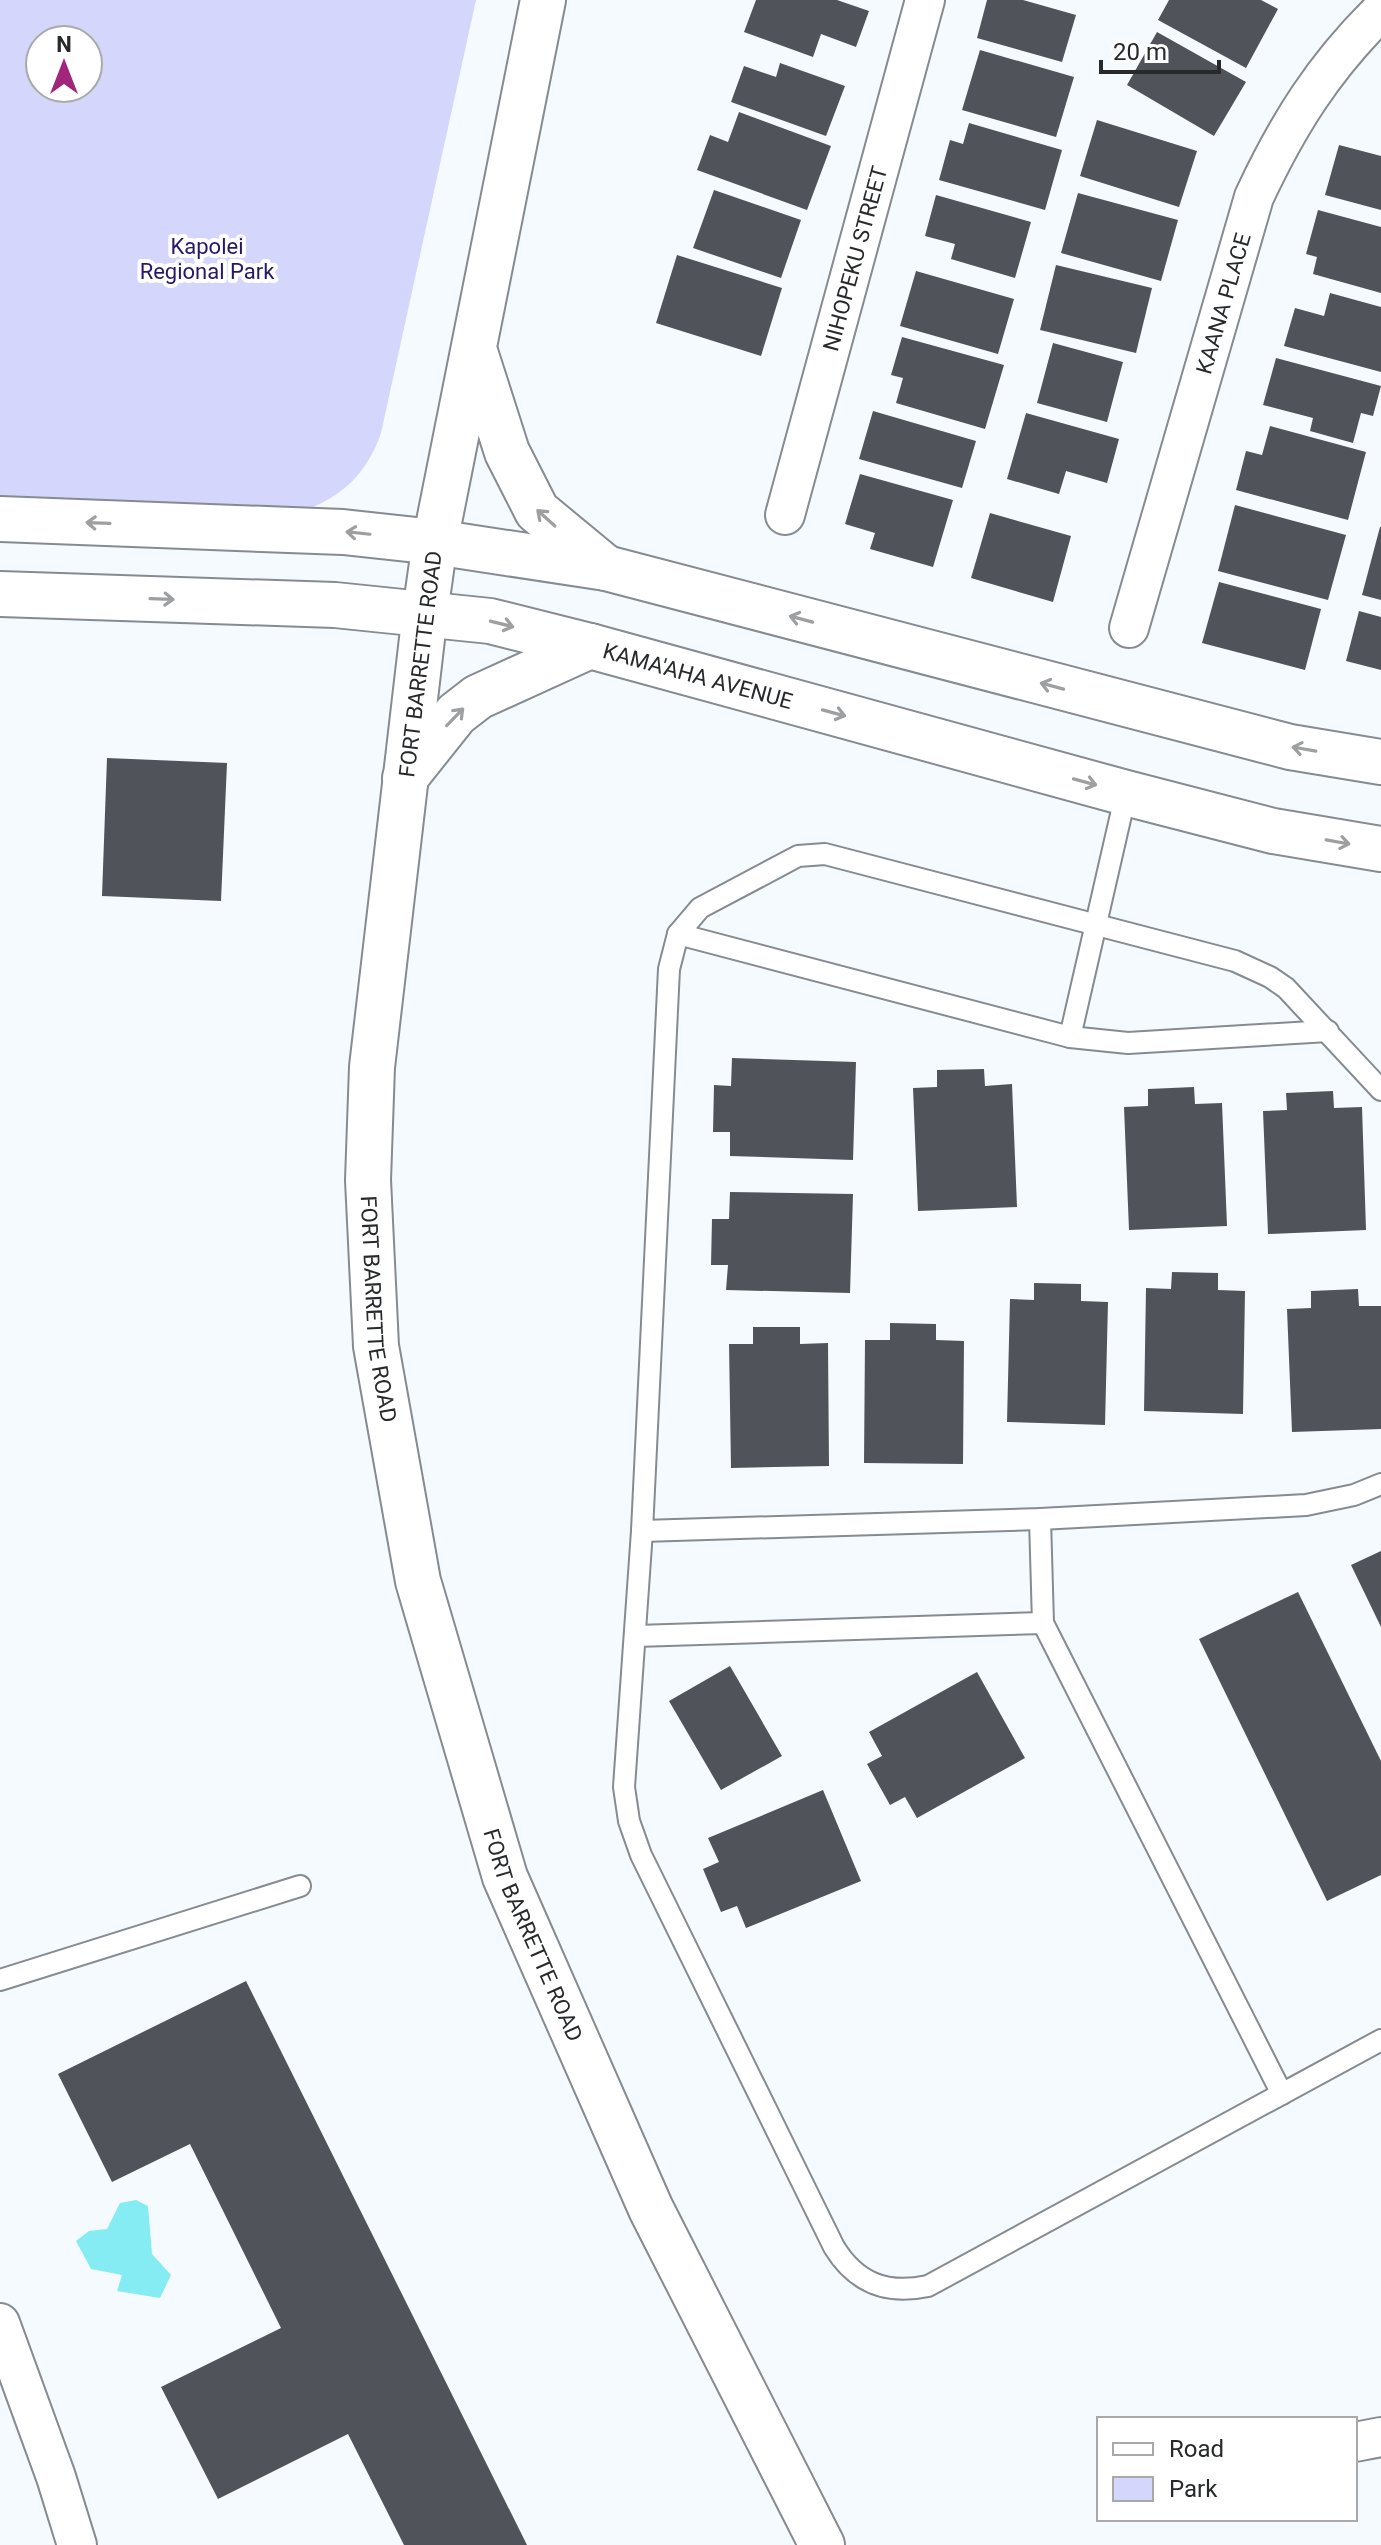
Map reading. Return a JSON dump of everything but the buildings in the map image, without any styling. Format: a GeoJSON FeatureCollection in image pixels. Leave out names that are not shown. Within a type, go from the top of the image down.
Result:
{"type":"FeatureCollection","features":[{"type":"Feature","properties":{"kind":"main road","name":"FORT BARRETTE ROAD"},"geometry":{"type":"LineString","coordinates":[[543,0],[435,542],[425,613],[372,1067],[368,1180],[376,1346],[418,1581],[505,1877],[651,2209],[822,2545]]}},
{"type":"Feature","properties":{"kind":"main road"},"geometry":{"type":"LineString","coordinates":[[475,350],[507,452],[537,511],[606,568]]}},
{"type":"Feature","properties":{"kind":"main road"},"geometry":{"type":"LineString","coordinates":[[0,519],[343,532],[435,542],[606,568],[1290,747],[1381,762]]}},
{"type":"Feature","properties":{"kind":"main road","name":"KAMA'AHA AVENUE"},"geometry":{"type":"LineString","coordinates":[[0,594],[335,605],[490,621],[1273,831],[1381,849]]}},
{"type":"Feature","properties":{"kind":"main road"},"geometry":{"type":"LineString","coordinates":[[405,778],[456,714],[478,697],[590,646]]}},
{"type":"Feature","properties":{"kind":"street","name":"NIHOPEKU STREET"},"geometry":{"type":"LineString","coordinates":[[785,515],[925,0]]}},
{"type":"Feature","properties":{"kind":"street","name":"KAANA PLACE"},"geometry":{"type":"LineString","coordinates":[[1129,628],[1254,197],[1301,106],[1331,64],[1381,11]]}},
{"type":"Feature","properties":{"kind":"street"},"geometry":{"type":"LineString","coordinates":[[0,2323],[52,2463],[77,2545]]}},
{"type":"Feature","properties":{"kind":"street"},"geometry":{"type":"LineString","coordinates":[[1357,2442],[1381,2437]]}},
{"type":"Feature","properties":{"kind":"lane"},"geometry":{"type":"LineString","coordinates":[[1070,1037],[1126,793]]}},
{"type":"Feature","properties":{"kind":"lane"},"geometry":{"type":"LineString","coordinates":[[1381,1090],[1286,988],[1235,961],[825,854],[798,856],[700,908],[678,934],[669,969],[642,1531],[624,1787],[629,1821],[641,1855],[834,2247],[857,2276],[873,2285],[891,2290],[928,2286],[1381,2040]]}},
{"type":"Feature","properties":{"kind":"lane"},"geometry":{"type":"LineString","coordinates":[[678,934],[1070,1037],[1128,1043],[1328,1031]]}},
{"type":"Feature","properties":{"kind":"lane"},"geometry":{"type":"LineString","coordinates":[[642,1531],[1040,1519],[1306,1505],[1354,1495],[1381,1484]]}},
{"type":"Feature","properties":{"kind":"lane"},"geometry":{"type":"LineString","coordinates":[[1040,1519],[1043,1623],[1282,2094]]}},
{"type":"Feature","properties":{"kind":"lane"},"geometry":{"type":"LineString","coordinates":[[636,1636],[1043,1623]]}},
{"type":"Feature","properties":{"kind":"lane"},"geometry":{"type":"LineString","coordinates":[[0,1980],[300,1886]]}},
{"type":"Feature","properties":{"kind":"green space","name":"Kapolei Regional Park"},"geometry":{"type":"Polygon","coordinates":[[[0,0],[476,0],[381,433],[368,460],[351,482],[329,499],[302,511],[0,501],[0,0]]]}},
{"type":"Feature","properties":{"kind":"shaded area"},"geometry":{"type":"Polygon","coordinates":[[[136,2200],[148,2206],[152,2254],[171,2275],[160,2298],[117,2291],[122,2275],[91,2269],[76,2241],[89,2231],[107,2229],[120,2203],[136,2200]]]}}]}
